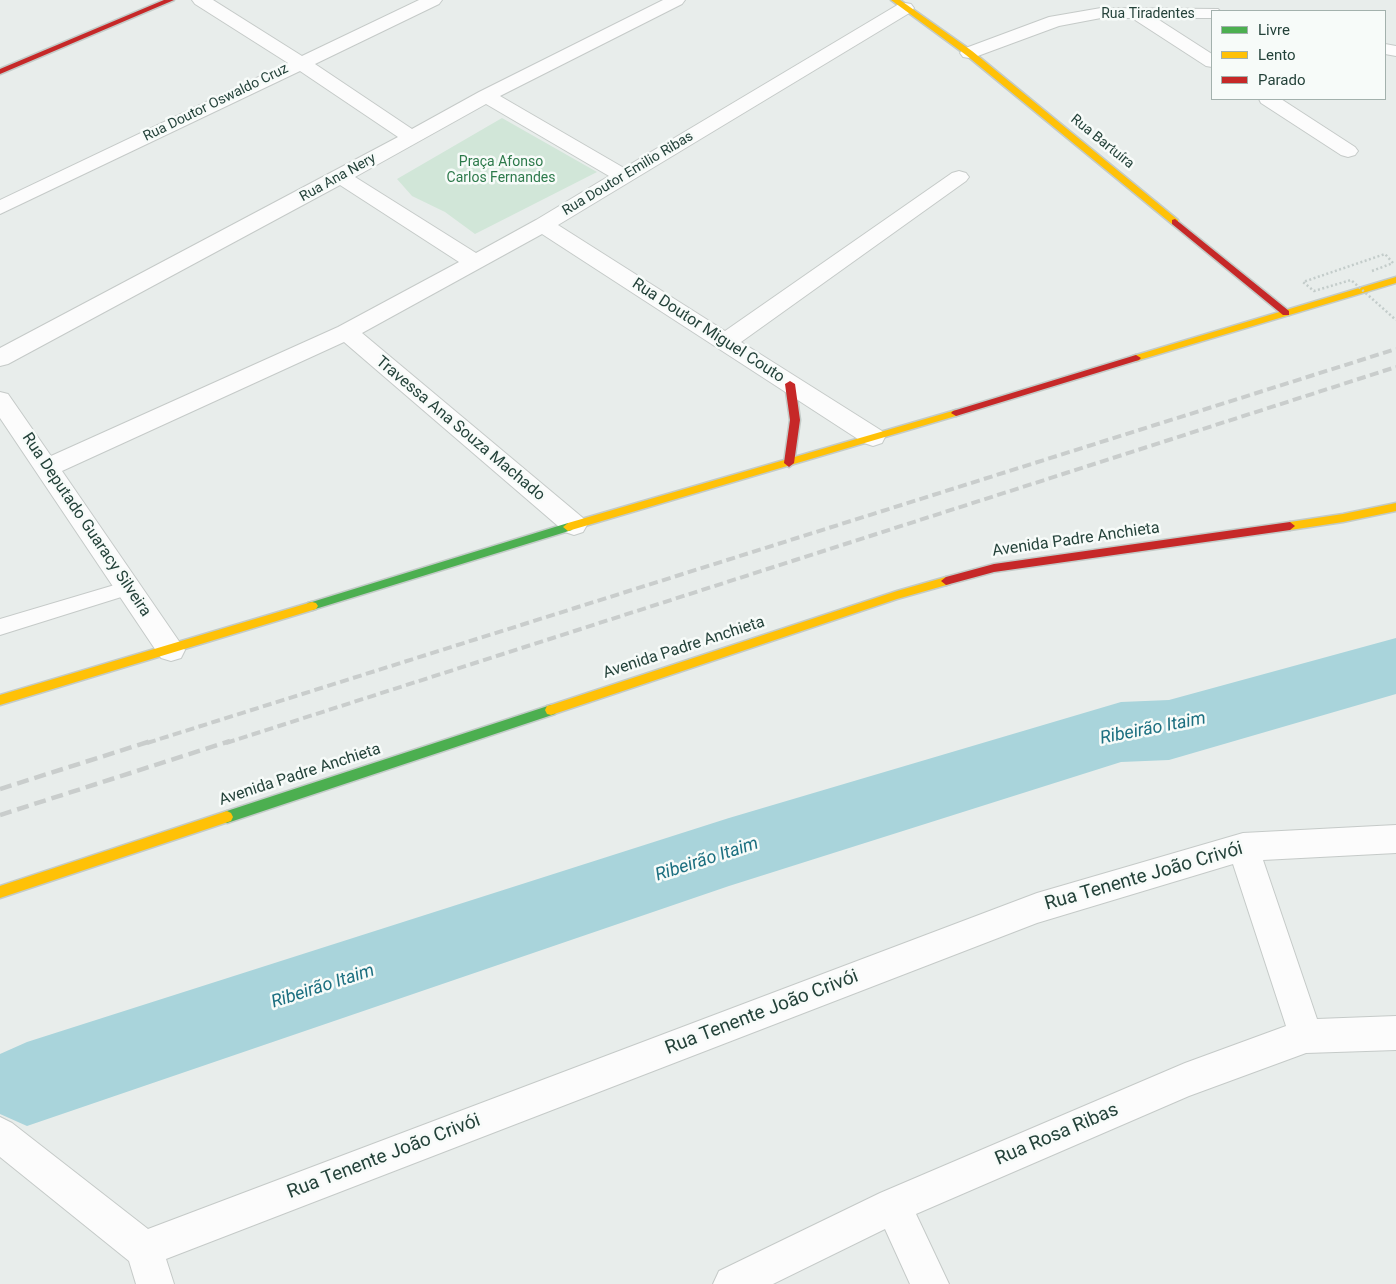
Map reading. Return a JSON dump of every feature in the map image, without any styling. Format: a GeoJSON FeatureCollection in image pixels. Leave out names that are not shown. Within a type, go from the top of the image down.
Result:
{"type":"FeatureCollection","features":[{"type":"Feature","properties":{"kind":"main road"},"geometry":{"type":"LineString","coordinates":[[0,72],[170,0]]}},
{"type":"Feature","properties":{"kind":"main road","name":"Rua Bartuíra"},"geometry":{"type":"LineString","coordinates":[[900,4],[970,53],[1286,313]]}},
{"type":"Feature","properties":{"kind":"main road"},"geometry":{"type":"LineString","coordinates":[[0,700],[171,650],[574,525],[789,463],[1396,280]]}},
{"type":"Feature","properties":{"kind":"main road"},"geometry":{"type":"LineString","coordinates":[[789,463],[795,420],[790,384]]}},
{"type":"Feature","properties":{"kind":"main road","name":"Avenida Padre Anchieta"},"geometry":{"type":"LineString","coordinates":[[0,892],[897,595],[994,568],[1343,518],[1396,507]]}},
{"type":"Feature","properties":{"kind":"street"},"geometry":{"type":"LineString","coordinates":[[202,0],[301,63],[411,137]]}},
{"type":"Feature","properties":{"kind":"street","name":"Rua Doutor Oswaldo Cruz"},"geometry":{"type":"LineString","coordinates":[[0,208],[433,0]]}},
{"type":"Feature","properties":{"kind":"street","name":"Rua Ana Nery"},"geometry":{"type":"LineString","coordinates":[[0,358],[341,177],[486,96],[676,0]]}},
{"type":"Feature","properties":{"kind":"street","name":"Rua Doutor Emilio Ribas"},"geometry":{"type":"LineString","coordinates":[[46,468],[346,332],[475,262],[543,225],[900,4]]}},
{"type":"Feature","properties":{"kind":"street","name":"Rua Tiradentes"},"geometry":{"type":"LineString","coordinates":[[970,53],[1055,22],[1101,13],[1211,13]]}},
{"type":"Feature","properties":{"kind":"street"},"geometry":{"type":"LineString","coordinates":[[1136,13],[1211,61]]}},
{"type":"Feature","properties":{"kind":"street"},"geometry":{"type":"LineString","coordinates":[[486,96],[623,176]]}},
{"type":"Feature","properties":{"kind":"street"},"geometry":{"type":"LineString","coordinates":[[1270,100],[1348,151]]}},
{"type":"Feature","properties":{"kind":"street"},"geometry":{"type":"LineString","coordinates":[[341,177],[475,262]]}},
{"type":"Feature","properties":{"kind":"street"},"geometry":{"type":"LineString","coordinates":[[725,342],[959,177]]}},
{"type":"Feature","properties":{"kind":"street","name":"Rua Doutor Miguel Couto"},"geometry":{"type":"LineString","coordinates":[[543,225],[873,437]]}},
{"type":"Feature","properties":{"kind":"street","name":"Travessa Ana Souza Machado"},"geometry":{"type":"LineString","coordinates":[[346,332],[574,525]]}},
{"type":"Feature","properties":{"kind":"street","name":"Rua Deputado Guaracy Silveira"},"geometry":{"type":"LineString","coordinates":[[0,400],[171,650]]}},
{"type":"Feature","properties":{"kind":"street","name":"Rua Tenente João Crivói"},"geometry":{"type":"LineString","coordinates":[[144,1249],[1037,908],[1243,847],[1396,839]]}},
{"type":"Feature","properties":{"kind":"street"},"geometry":{"type":"LineString","coordinates":[[1243,847],[1306,1036]]}},
{"type":"Feature","properties":{"kind":"street","name":"Rua Rosa Ribas"},"geometry":{"type":"LineString","coordinates":[[732,1284],[893,1206],[1186,1080],[1306,1036],[1396,1032]]}},
{"type":"Feature","properties":{"kind":"street"},"geometry":{"type":"LineString","coordinates":[[4,1144],[144,1249],[155,1284]]}},
{"type":"Feature","properties":{"kind":"street"},"geometry":{"type":"LineString","coordinates":[[893,1206],[930,1284]]}},
{"type":"Feature","properties":{"kind":"lane"},"geometry":{"type":"LineString","coordinates":[[0,627],[128,588]]}},
{"type":"Feature","properties":{"kind":"path"},"geometry":{"type":"LineString","coordinates":[[1372,271],[1393,263],[1385,254],[1303,282],[1314,291],[1351,280],[1396,320]]}},
{"type":"Feature","properties":{"kind":"green space","name":"Praça Afonso Carlos Fernandes"},"geometry":{"type":"Polygon","coordinates":[[[502,118],[597,172],[475,234],[445,212],[412,196],[397,179],[502,118]]]}},
{"type":"Feature","properties":{"kind":"waterway","name":"Ribeirão Itaim"},"geometry":{"type":"LineString","coordinates":[[27,1084],[729,852],[1121,732],[1169,730],[1396,666]]}},
{"type":"Feature","properties":{"kind":"railway"},"geometry":{"type":"LineString","coordinates":[[147,743],[1396,349]]}},
{"type":"Feature","properties":{"kind":"railway"},"geometry":{"type":"LineString","coordinates":[[226,743],[1396,367]]}},
{"type":"Feature","properties":{"kind":"railway"},"geometry":{"type":"LineString","coordinates":[[0,789],[151,741]]}},
{"type":"Feature","properties":{"kind":"railway"},"geometry":{"type":"LineString","coordinates":[[0,815],[230,741]]}},
{"type":"Feature","properties":{"kind":"traffic: fast"},"geometry":{"type":"LineString","coordinates":[[312,606],[568,527]]}},
{"type":"Feature","properties":{"kind":"traffic: fast"},"geometry":{"type":"LineString","coordinates":[[227,817],[551,710]]}},
{"type":"Feature","properties":{"kind":"traffic: slow"},"geometry":{"type":"LineString","coordinates":[[895,0],[969,53],[1175,222]]}},
{"type":"Feature","properties":{"kind":"traffic: slow"},"geometry":{"type":"LineString","coordinates":[[1136,358],[1396,280]]}},
{"type":"Feature","properties":{"kind":"traffic: slow"},"geometry":{"type":"LineString","coordinates":[[568,527],[956,413]]}},
{"type":"Feature","properties":{"kind":"traffic: slow"},"geometry":{"type":"LineString","coordinates":[[1290,526],[1396,507]]}},
{"type":"Feature","properties":{"kind":"traffic: slow"},"geometry":{"type":"LineString","coordinates":[[551,710],[897,595],[946,581]]}},
{"type":"Feature","properties":{"kind":"traffic: slow"},"geometry":{"type":"LineString","coordinates":[[0,700],[312,606]]}},
{"type":"Feature","properties":{"kind":"traffic: slow"},"geometry":{"type":"LineString","coordinates":[[0,892],[227,817]]}},
{"type":"Feature","properties":{"kind":"traffic: jam"},"geometry":{"type":"LineString","coordinates":[[0,72],[170,0]]}},
{"type":"Feature","properties":{"kind":"traffic: jam"},"geometry":{"type":"LineString","coordinates":[[1175,222],[1286,313]]}},
{"type":"Feature","properties":{"kind":"traffic: jam"},"geometry":{"type":"LineString","coordinates":[[956,413],[1136,358]]}},
{"type":"Feature","properties":{"kind":"traffic: jam"},"geometry":{"type":"LineString","coordinates":[[789,463],[795,420],[790,384]]}},
{"type":"Feature","properties":{"kind":"traffic: jam"},"geometry":{"type":"LineString","coordinates":[[946,581],[994,568],[1290,526]]}}]}
